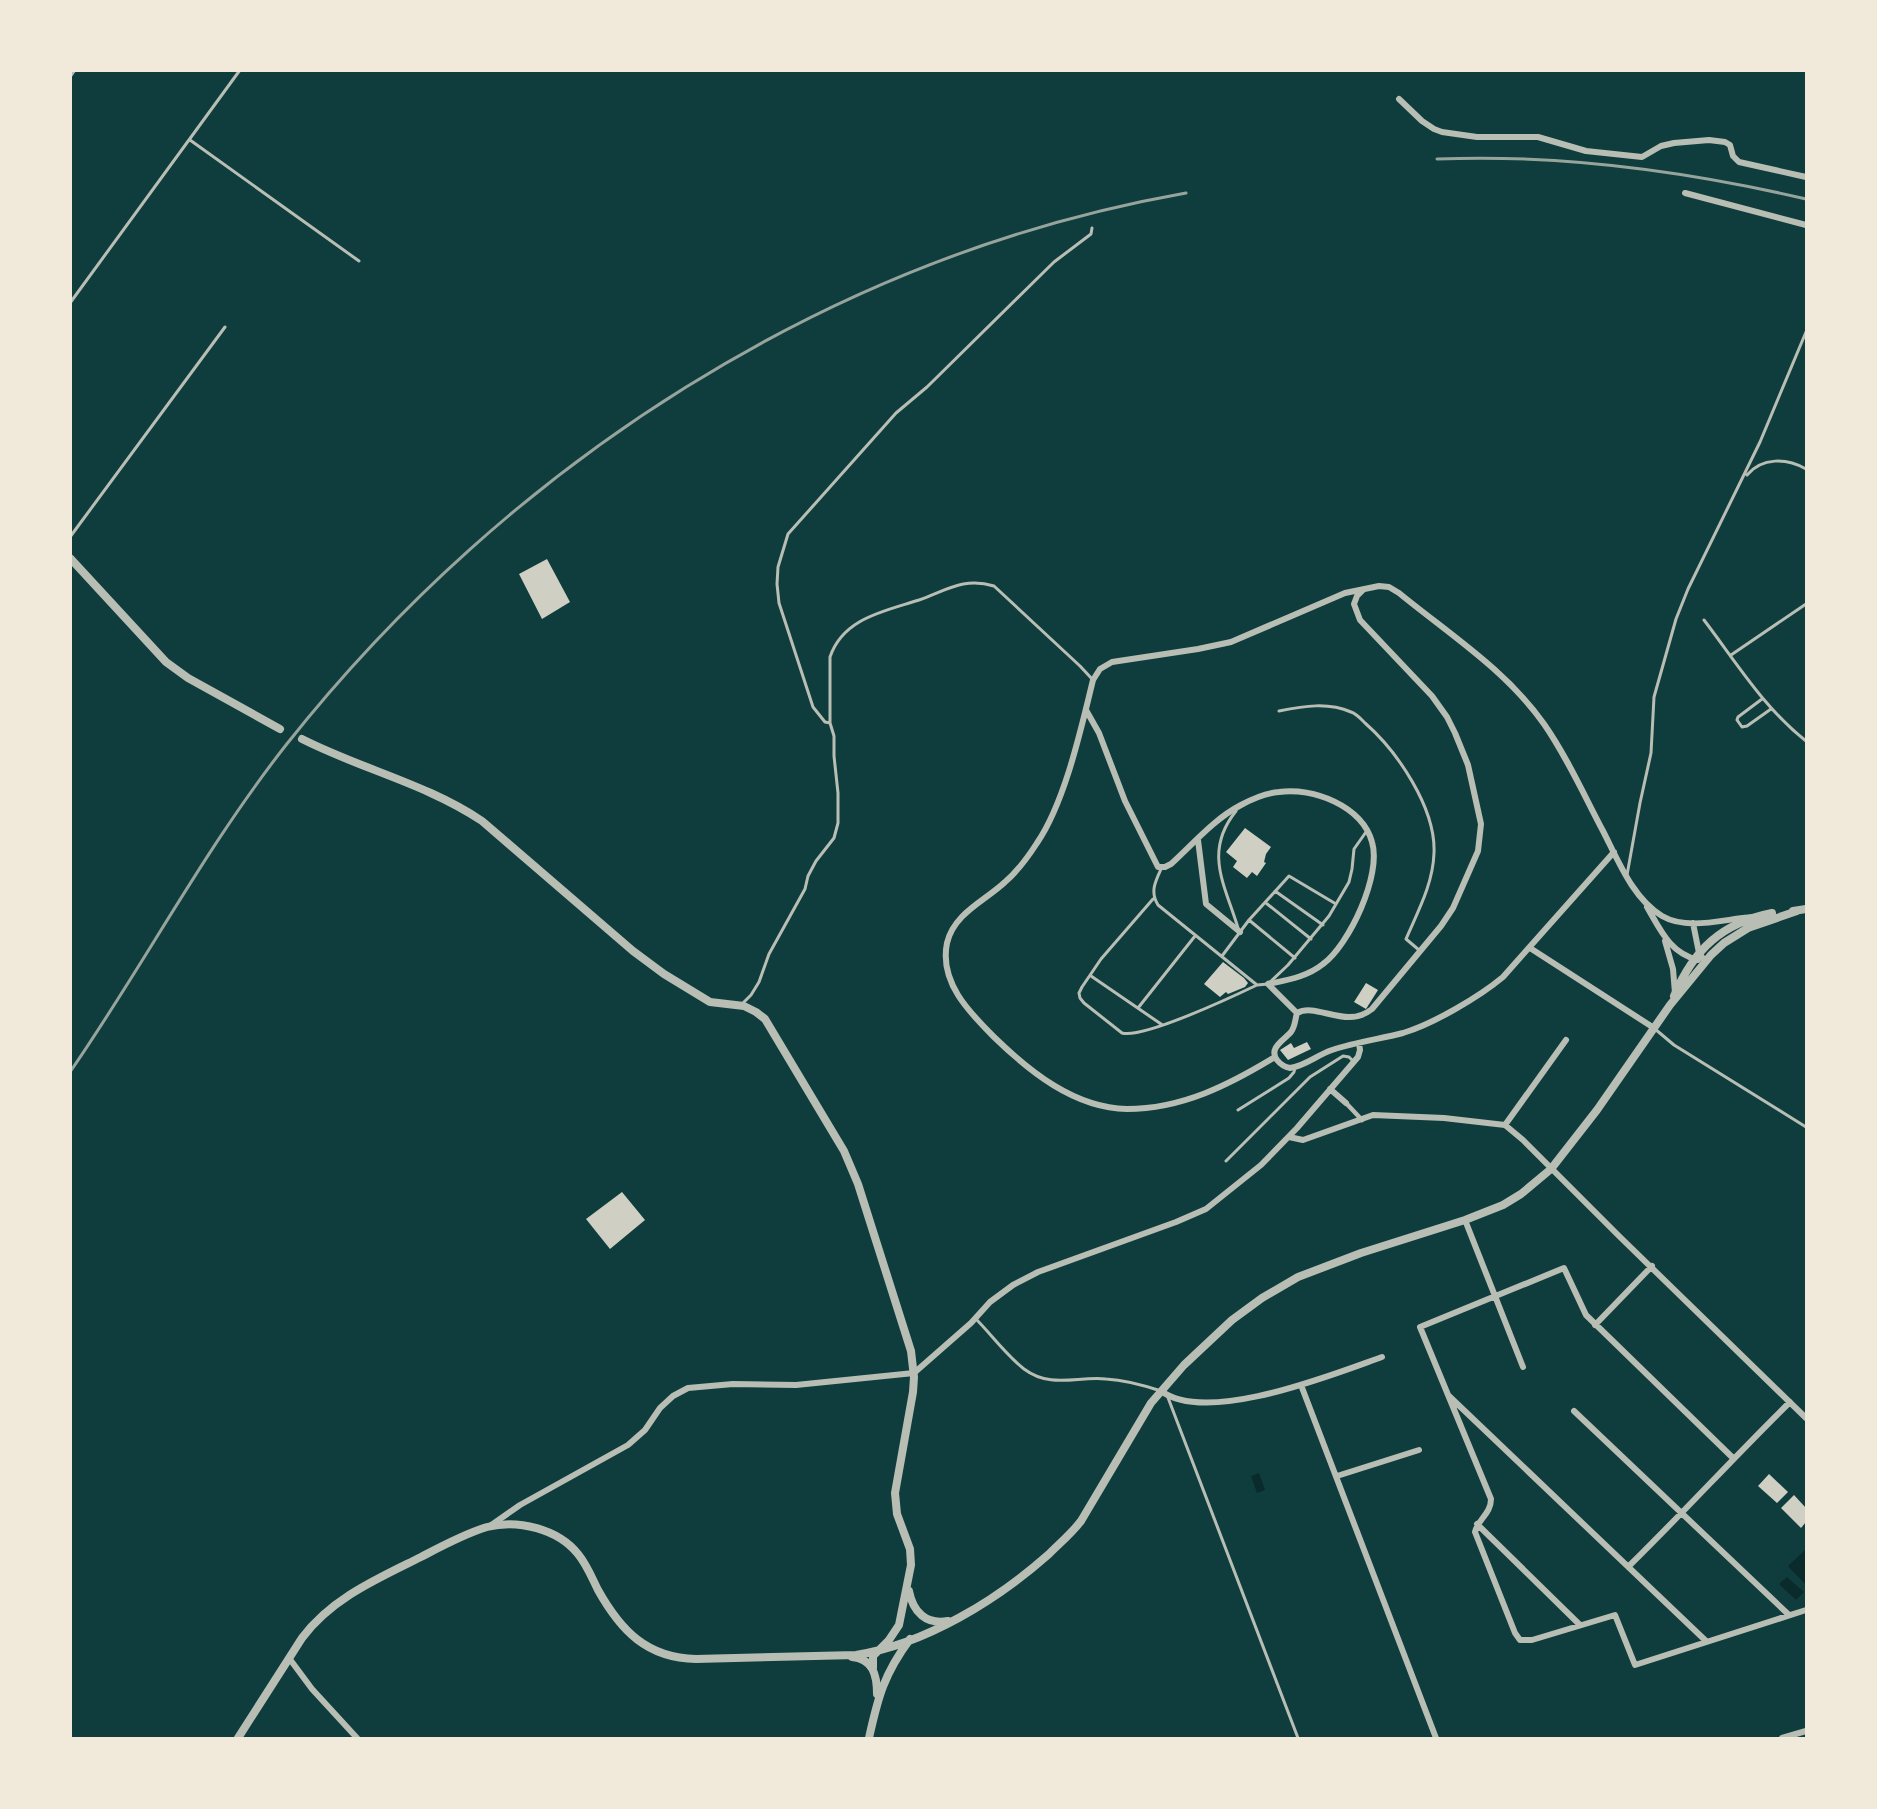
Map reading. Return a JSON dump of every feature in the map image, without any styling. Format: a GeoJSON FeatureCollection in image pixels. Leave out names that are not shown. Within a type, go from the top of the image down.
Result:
{"type":"FeatureCollection","features":[{"type":"Feature","properties":{"kind":"street"},"geometry":{"type":"LineString","coordinates":[[1399,99],[1422,121],[1442,132],[1477,137],[1538,137],[1586,151],[1642,157],[1661,146],[1674,143],[1717,141],[1730,145],[1733,156],[1739,162],[1806,177]]}},
{"type":"Feature","properties":{"kind":"street"},"geometry":{"type":"LineString","coordinates":[[1685,193],[1806,225]]}},
{"type":"Feature","properties":{"kind":"street"},"geometry":{"type":"LineString","coordinates":[[70,558],[166,662],[188,678],[280,729]]}},
{"type":"Feature","properties":{"kind":"street"},"geometry":{"type":"LineString","coordinates":[[1276,1059],[1227,1085],[1195,1098],[1150,1107],[1125,1109],[1106,1107],[1086,1101],[1064,1091],[1028,1067],[976,1018],[953,987],[948,974],[946,959],[950,933],[967,912],[1010,878],[1046,830],[1058,803],[1093,680],[1100,669],[1112,662],[1198,650],[1232,642],[1335,597],[1382,586],[1395,590],[1497,671],[1530,706],[1559,748],[1614,852],[1664,938],[1674,973],[1675,994]]}},
{"type":"Feature","properties":{"kind":"street"},"geometry":{"type":"LineString","coordinates":[[1297,1013],[1306,1011],[1355,1017],[1367,1013],[1377,1004],[1451,912],[1470,872],[1481,838],[1480,812],[1464,754],[1453,728],[1428,692],[1357,616],[1354,604],[1357,596],[1364,589]]}},
{"type":"Feature","properties":{"kind":"street"},"geometry":{"type":"LineString","coordinates":[[1086,710],[1096,727],[1125,801],[1155,863],[1162,867],[1172,864],[1218,821],[1241,805],[1274,792],[1308,793],[1330,800],[1358,818],[1367,831],[1372,841],[1374,859],[1369,886],[1357,917],[1335,953],[1324,964],[1307,974],[1268,984]]}},
{"type":"Feature","properties":{"kind":"street"},"geometry":{"type":"LineString","coordinates":[[302,739],[433,794],[467,811],[570,895],[633,951],[664,974],[710,1002],[740,1005],[753,1009],[765,1019],[844,1151],[858,1184],[907,1337],[914,1373],[913,1392],[895,1493],[898,1520],[911,1553],[908,1585],[899,1625],[873,1656],[877,1686],[876,1704]]}},
{"type":"Feature","properties":{"kind":"street"},"geometry":{"type":"LineString","coordinates":[[1198,840],[1206,904],[1240,933]]}},
{"type":"Feature","properties":{"kind":"street"},"geometry":{"type":"LineString","coordinates":[[1276,1059],[1286,1068],[1295,1068],[1327,1052],[1411,1030],[1488,989],[1517,963],[1614,852]]}},
{"type":"Feature","properties":{"kind":"street"},"geometry":{"type":"LineString","coordinates":[[1642,899],[1668,919],[1693,923],[1797,911]]}},
{"type":"Feature","properties":{"kind":"street"},"geometry":{"type":"LineString","coordinates":[[839,1656],[880,1649],[936,1629],[964,1615],[1027,1572],[1081,1521],[1146,1410],[1164,1393],[1206,1343],[1262,1298],[1298,1277],[1361,1253],[1465,1220],[1503,1205],[1528,1189],[1551,1169],[1597,1110],[1670,1005],[1705,961],[1738,933],[1766,920],[1806,909]]}},
{"type":"Feature","properties":{"kind":"street"},"geometry":{"type":"LineString","coordinates":[[1670,1005],[1684,973],[1697,956],[1728,928],[1738,922],[1758,916]]}},
{"type":"Feature","properties":{"kind":"street"},"geometry":{"type":"LineString","coordinates":[[1693,923],[1697,956]]}},
{"type":"Feature","properties":{"kind":"street"},"geometry":{"type":"LineString","coordinates":[[1664,938],[1678,952],[1697,956],[1705,961]]}},
{"type":"Feature","properties":{"kind":"street"},"geometry":{"type":"LineString","coordinates":[[1530,948],[1654,1028]]}},
{"type":"Feature","properties":{"kind":"street"},"geometry":{"type":"LineString","coordinates":[[1268,984],[1297,1013]]}},
{"type":"Feature","properties":{"kind":"street"},"geometry":{"type":"LineString","coordinates":[[1276,1059],[1277,1046],[1293,1029],[1297,1013]]}},
{"type":"Feature","properties":{"kind":"street"},"geometry":{"type":"LineString","coordinates":[[1505,1125],[1566,1040]]}},
{"type":"Feature","properties":{"kind":"street"},"geometry":{"type":"LineString","coordinates":[[490,1527],[520,1505],[628,1444],[645,1430],[660,1408],[681,1392],[697,1386],[796,1385],[914,1373],[990,1302],[1013,1285],[1038,1272],[1206,1209],[1244,1180],[1289,1137],[1353,1062],[1360,1052],[1359,1043]]}},
{"type":"Feature","properties":{"kind":"street"},"geometry":{"type":"LineString","coordinates":[[1330,1089],[1362,1120]]}},
{"type":"Feature","properties":{"kind":"street"},"geometry":{"type":"LineString","coordinates":[[1289,1137],[1303,1140],[1373,1115],[1471,1120],[1505,1125],[1523,1140],[1806,1418]]}},
{"type":"Feature","properties":{"kind":"street"},"geometry":{"type":"LineString","coordinates":[[1465,1220],[1523,1367]]}},
{"type":"Feature","properties":{"kind":"street"},"geometry":{"type":"LineString","coordinates":[[1595,1325],[1652,1266]]}},
{"type":"Feature","properties":{"kind":"street"},"geometry":{"type":"LineString","coordinates":[[1733,1458],[1586,1315],[1564,1268],[1420,1327],[1491,1500],[1488,1512],[1477,1524],[1475,1532],[1515,1634],[1520,1640],[1527,1641],[1615,1615],[1635,1665],[1806,1610]]}},
{"type":"Feature","properties":{"kind":"street"},"geometry":{"type":"LineString","coordinates":[[1164,1393],[1178,1400],[1217,1404],[1301,1385],[1382,1357]]}},
{"type":"Feature","properties":{"kind":"street"},"geometry":{"type":"LineString","coordinates":[[1301,1385],[1436,1738]]}},
{"type":"Feature","properties":{"kind":"street"},"geometry":{"type":"LineString","coordinates":[[1447,1394],[1706,1641]]}},
{"type":"Feature","properties":{"kind":"street"},"geometry":{"type":"LineString","coordinates":[[1628,1568],[1790,1402]]}},
{"type":"Feature","properties":{"kind":"street"},"geometry":{"type":"LineString","coordinates":[[1574,1411],[1789,1615]]}},
{"type":"Feature","properties":{"kind":"street"},"geometry":{"type":"LineString","coordinates":[[1337,1476],[1419,1450]]}},
{"type":"Feature","properties":{"kind":"street"},"geometry":{"type":"LineString","coordinates":[[238,1738],[289,1658],[314,1624],[333,1606],[355,1591],[452,1541],[490,1527],[509,1524],[546,1532],[564,1541],[580,1557],[605,1603],[620,1624],[642,1643],[664,1654],[696,1659],[839,1656],[860,1658],[873,1668]]}},
{"type":"Feature","properties":{"kind":"street"},"geometry":{"type":"LineString","coordinates":[[1477,1524],[1580,1625]]}},
{"type":"Feature","properties":{"kind":"street"},"geometry":{"type":"LineString","coordinates":[[908,1585],[914,1608],[926,1619],[943,1622],[964,1615]]}},
{"type":"Feature","properties":{"kind":"street"},"geometry":{"type":"LineString","coordinates":[[869,1738],[876,1704],[885,1678],[910,1639]]}},
{"type":"Feature","properties":{"kind":"street"},"geometry":{"type":"LineString","coordinates":[[880,1649],[889,1654],[891,1666]]}},
{"type":"Feature","properties":{"kind":"street"},"geometry":{"type":"LineString","coordinates":[[289,1658],[312,1689],[357,1738]]}},
{"type":"Feature","properties":{"kind":"street"},"geometry":{"type":"LineString","coordinates":[[1782,1738],[1806,1731]]}},
{"type":"Feature","properties":{"kind":"lane"},"geometry":{"type":"LineString","coordinates":[[70,77],[75,70]]}},
{"type":"Feature","properties":{"kind":"lane"},"geometry":{"type":"LineString","coordinates":[[70,303],[240,70]]}},
{"type":"Feature","properties":{"kind":"lane"},"geometry":{"type":"LineString","coordinates":[[190,140],[359,261]]}},
{"type":"Feature","properties":{"kind":"lane"},"geometry":{"type":"LineString","coordinates":[[830,723],[825,722],[813,707],[778,603],[778,567],[788,534],[896,413],[927,387],[1053,262],[1091,234],[1092,228]]}},
{"type":"Feature","properties":{"kind":"lane"},"geometry":{"type":"LineString","coordinates":[[70,537],[225,327]]}},
{"type":"Feature","properties":{"kind":"lane"},"geometry":{"type":"LineString","coordinates":[[1627,875],[1651,753],[1654,697],[1676,619],[1688,589],[1741,483],[1806,332]]}},
{"type":"Feature","properties":{"kind":"lane"},"geometry":{"type":"LineString","coordinates":[[1741,483],[1754,468],[1768,462],[1790,463],[1806,469]]}},
{"type":"Feature","properties":{"kind":"lane"},"geometry":{"type":"LineString","coordinates":[[740,1005],[751,995],[759,982],[770,954],[805,889],[808,876],[816,861],[834,838],[838,823],[838,793],[834,736],[830,723],[830,657],[832,649],[848,631],[870,615],[972,582],[980,582],[994,586],[1093,680]]}},
{"type":"Feature","properties":{"kind":"lane"},"geometry":{"type":"LineString","coordinates":[[1731,655],[1806,604]]}},
{"type":"Feature","properties":{"kind":"lane"},"geometry":{"type":"LineString","coordinates":[[1704,620],[1762,699],[1806,741]]}},
{"type":"Feature","properties":{"kind":"lane"},"geometry":{"type":"LineString","coordinates":[[1762,699],[1738,717],[1737,720],[1742,727],[1771,709]]}},
{"type":"Feature","properties":{"kind":"lane"},"geometry":{"type":"LineString","coordinates":[[1279,711],[1322,705],[1354,712],[1398,758],[1426,811],[1434,842],[1428,889],[1406,939],[1420,951]]}},
{"type":"Feature","properties":{"kind":"lane"},"geometry":{"type":"LineString","coordinates":[[1240,933],[1220,877],[1218,846],[1230,819],[1241,805]]}},
{"type":"Feature","properties":{"kind":"lane"},"geometry":{"type":"LineString","coordinates":[[1154,898],[1101,959],[1079,993],[1080,998],[1122,1033],[1140,1032],[1230,998],[1257,985],[1268,984],[1295,958],[1323,925],[1351,874],[1354,849],[1367,831]]}},
{"type":"Feature","properties":{"kind":"lane"},"geometry":{"type":"LineString","coordinates":[[1162,867],[1154,885],[1154,898],[1158,905],[1257,985]]}},
{"type":"Feature","properties":{"kind":"lane"},"geometry":{"type":"LineString","coordinates":[[1222,956],[1249,920],[1288,876],[1336,904]]}},
{"type":"Feature","properties":{"kind":"lane"},"geometry":{"type":"LineString","coordinates":[[1275,891],[1323,925]]}},
{"type":"Feature","properties":{"kind":"lane"},"geometry":{"type":"LineString","coordinates":[[1265,902],[1311,939]]}},
{"type":"Feature","properties":{"kind":"lane"},"geometry":{"type":"LineString","coordinates":[[1249,920],[1295,958]]}},
{"type":"Feature","properties":{"kind":"lane"},"geometry":{"type":"LineString","coordinates":[[1138,1008],[1195,936]]}},
{"type":"Feature","properties":{"kind":"lane"},"geometry":{"type":"LineString","coordinates":[[1091,976],[1161,1024]]}},
{"type":"Feature","properties":{"kind":"lane"},"geometry":{"type":"LineString","coordinates":[[1654,1028],[1674,1045],[1806,1128]]}},
{"type":"Feature","properties":{"kind":"lane"},"geometry":{"type":"LineString","coordinates":[[1226,1161],[1312,1075],[1343,1056],[1349,1056],[1353,1062]]}},
{"type":"Feature","properties":{"kind":"lane"},"geometry":{"type":"LineString","coordinates":[[1238,1110],[1289,1078],[1295,1068]]}},
{"type":"Feature","properties":{"kind":"lane"},"geometry":{"type":"LineString","coordinates":[[975,1318],[1025,1370],[1048,1380],[1066,1382],[1104,1378],[1164,1393],[1298,1738]]}},
{"type":"Feature","properties":{"kind":"water"},"geometry":{"type":"Polygon","coordinates":[[[1259,1473],[1265,1490],[1257,1493],[1251,1476],[1259,1473]]]}},
{"type":"Feature","properties":{"kind":"water"},"geometry":{"type":"Polygon","coordinates":[[[1806,1549],[1806,1585],[1788,1566],[1806,1549]]]}},
{"type":"Feature","properties":{"kind":"water"},"geometry":{"type":"Polygon","coordinates":[[[1787,1577],[1804,1592],[1796,1600],[1779,1584],[1787,1577]]]}},
{"type":"Feature","properties":{"kind":"building"},"geometry":{"type":"Polygon","coordinates":[[[547,559],[570,602],[542,619],[519,574],[547,559]]]}},
{"type":"Feature","properties":{"kind":"building"},"geometry":{"type":"Polygon","coordinates":[[[1245,828],[1271,847],[1266,854],[1264,862],[1266,863],[1257,876],[1252,872],[1247,878],[1233,867],[1237,861],[1226,852],[1245,828]]]}},
{"type":"Feature","properties":{"kind":"building"},"geometry":{"type":"Polygon","coordinates":[[[1223,962],[1248,983],[1245,987],[1228,994],[1226,992],[1220,997],[1204,984],[1223,962]]]}},
{"type":"Feature","properties":{"kind":"building"},"geometry":{"type":"Polygon","coordinates":[[[1366,983],[1378,990],[1366,1009],[1354,1002],[1366,983]]]}},
{"type":"Feature","properties":{"kind":"building"},"geometry":{"type":"Polygon","coordinates":[[[1307,1042],[1311,1049],[1288,1060],[1280,1050],[1291,1043],[1294,1048],[1307,1042]]]}},
{"type":"Feature","properties":{"kind":"building"},"geometry":{"type":"Polygon","coordinates":[[[622,1192],[645,1220],[610,1249],[586,1219],[622,1192]]]}},
{"type":"Feature","properties":{"kind":"building"},"geometry":{"type":"Polygon","coordinates":[[[1769,1474],[1788,1492],[1777,1503],[1758,1486],[1769,1474]]]}},
{"type":"Feature","properties":{"kind":"building"},"geometry":{"type":"Polygon","coordinates":[[[1794,1495],[1806,1508],[1806,1522],[1801,1528],[1781,1508],[1794,1495]]]}},
{"type":"Feature","properties":{"kind":"railway"},"geometry":{"type":"LineString","coordinates":[[1437,159],[1484,158],[1577,162],[1715,180],[1806,199]]}},
{"type":"Feature","properties":{"kind":"railway"},"geometry":{"type":"LineString","coordinates":[[70,1072],[228,825],[286,745],[374,643],[470,549],[574,463],[686,387],[803,321],[926,266],[1054,223],[1186,193]]}}]}
